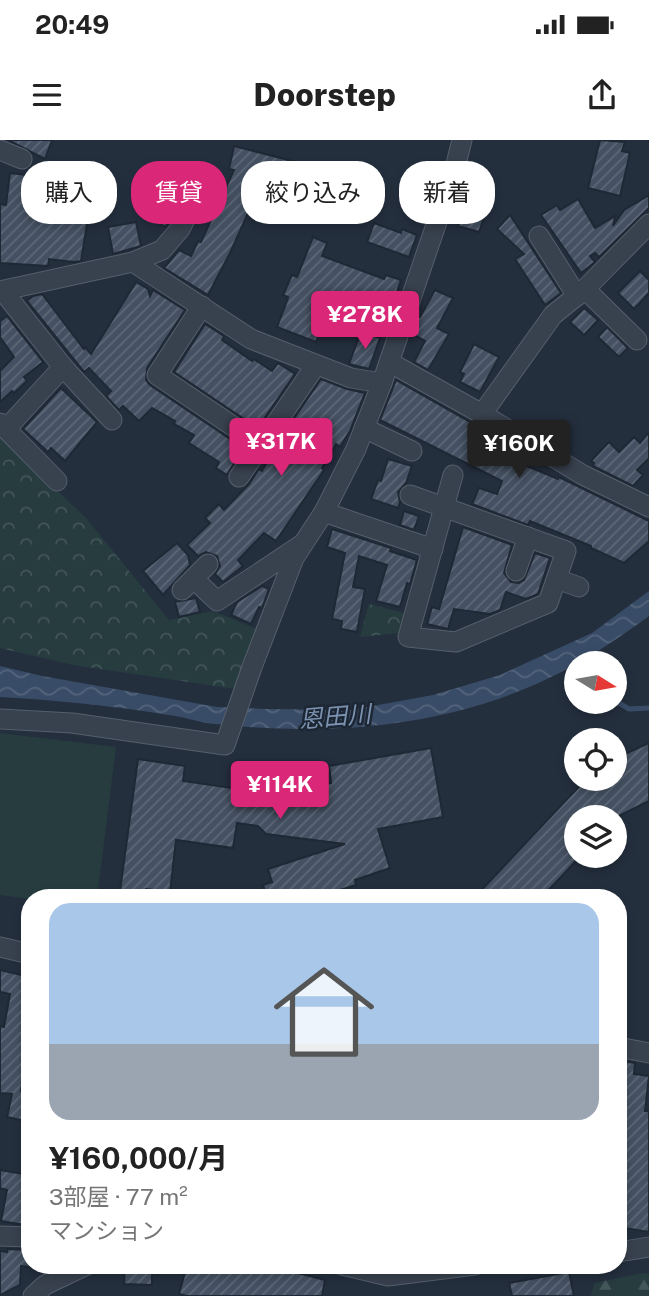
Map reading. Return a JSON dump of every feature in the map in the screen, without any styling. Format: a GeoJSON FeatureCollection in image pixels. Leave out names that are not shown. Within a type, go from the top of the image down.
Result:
{"type":"FeatureCollection","features":[{"type":"Feature","properties":{"kind":"street"},"geometry":{"type":"LineString","coordinates":[[0,719],[72,723],[225,746],[294,558],[324,512],[382,383],[454,172],[462,140]]}},
{"type":"Feature","properties":{"kind":"street"},"geometry":{"type":"LineString","coordinates":[[0,150],[22,159]]}},
{"type":"Feature","properties":{"kind":"street"},"geometry":{"type":"LineString","coordinates":[[112,420],[64,367],[2,291],[133,262],[162,250],[182,224]]}},
{"type":"Feature","properties":{"kind":"street"},"geometry":{"type":"LineString","coordinates":[[482,414],[553,315],[581,292],[649,224]]}},
{"type":"Feature","properties":{"kind":"street"},"geometry":{"type":"LineString","coordinates":[[539,236],[581,292],[637,340]]}},
{"type":"Feature","properties":{"kind":"street"},"geometry":{"type":"LineString","coordinates":[[133,262],[251,339],[351,378],[382,383]]}},
{"type":"Feature","properties":{"kind":"street"},"geometry":{"type":"LineString","coordinates":[[202,306],[157,375],[261,446]]}},
{"type":"Feature","properties":{"kind":"street"},"geometry":{"type":"LineString","coordinates":[[389,362],[583,475],[646,500]]}},
{"type":"Feature","properties":{"kind":"street"},"geometry":{"type":"LineString","coordinates":[[239,477],[316,365]]}},
{"type":"Feature","properties":{"kind":"street"},"geometry":{"type":"LineString","coordinates":[[57,481],[3,426],[64,367]]}},
{"type":"Feature","properties":{"kind":"street"},"geometry":{"type":"LineString","coordinates":[[364,428],[412,451]]}},
{"type":"Feature","properties":{"kind":"street"},"geometry":{"type":"LineString","coordinates":[[410,495],[444,507],[528,537],[566,551],[548,603],[456,642],[408,637],[433,549],[444,507],[453,475]]}},
{"type":"Feature","properties":{"kind":"street"},"geometry":{"type":"LineString","coordinates":[[324,512],[433,549]]}},
{"type":"Feature","properties":{"kind":"street"},"geometry":{"type":"LineString","coordinates":[[516,571],[528,537]]}},
{"type":"Feature","properties":{"kind":"street"},"geometry":{"type":"LineString","coordinates":[[208,564],[188,585],[217,601],[302,544]]}},
{"type":"Feature","properties":{"kind":"street"},"geometry":{"type":"LineString","coordinates":[[557,579],[579,587]]}},
{"type":"Feature","properties":{"kind":"street"},"geometry":{"type":"LineString","coordinates":[[0,947],[21,953]]}},
{"type":"Feature","properties":{"kind":"street"},"geometry":{"type":"LineString","coordinates":[[0,955],[21,955]]}},
{"type":"Feature","properties":{"kind":"street"},"geometry":{"type":"LineString","coordinates":[[627,1049],[649,1053]]}},
{"type":"Feature","properties":{"kind":"street"},"geometry":{"type":"LineString","coordinates":[[0,1236],[21,1237]]}},
{"type":"Feature","properties":{"kind":"street"},"geometry":{"type":"LineString","coordinates":[[627,1251],[649,1247]]}},
{"type":"Feature","properties":{"kind":"street"},"geometry":{"type":"LineString","coordinates":[[33,1296],[45,1285],[68,1274]]}},
{"type":"Feature","properties":{"kind":"street"},"geometry":{"type":"LineString","coordinates":[[380,1274],[397,1274]]}},
{"type":"Feature","properties":{"kind":"green space"},"geometry":{"type":"Polygon","coordinates":[[[0,436],[86,518],[169,620],[213,611],[259,630],[236,689],[73,665],[0,648],[0,436]]]}},
{"type":"Feature","properties":{"kind":"green space"},"geometry":{"type":"Polygon","coordinates":[[[369,604],[404,613],[399,633],[360,637],[369,604]]]}},
{"type":"Feature","properties":{"kind":"green space"},"geometry":{"type":"Polygon","coordinates":[[[0,733],[116,747],[98,889],[21,889],[21,898],[0,895],[0,733]]]}},
{"type":"Feature","properties":{"kind":"green space"},"geometry":{"type":"Polygon","coordinates":[[[649,1274],[649,1296],[591,1296],[594,1283],[649,1274]]]}},
{"type":"Feature","properties":{"kind":"water","name":"恩田川"},"geometry":{"type":"Polygon","coordinates":[[[649,591],[649,616],[596,651],[564,651],[564,670],[506,696],[425,718],[342,728],[258,728],[106,706],[0,697],[0,666],[217,707],[351,710],[433,695],[500,675],[592,633],[649,591]]]}},
{"type":"Feature","properties":{"kind":"building"},"geometry":{"type":"Polygon","coordinates":[[[8,140],[52,140],[45,159],[8,140]]]}},
{"type":"Feature","properties":{"kind":"building"},"geometry":{"type":"Polygon","coordinates":[[[600,140],[625,142],[622,151],[630,153],[620,196],[588,188],[600,140]]]}},
{"type":"Feature","properties":{"kind":"building"},"geometry":{"type":"Polygon","coordinates":[[[234,146],[292,161],[241,161],[241,224],[243,224],[208,295],[164,268],[179,250],[191,256],[209,224],[227,224],[227,185],[234,170],[229,169],[234,146]]]}},
{"type":"Feature","properties":{"kind":"building"},"geometry":{"type":"Polygon","coordinates":[[[10,173],[21,174],[21,224],[87,224],[81,261],[49,259],[48,266],[0,263],[0,204],[6,205],[10,173]]]}},
{"type":"Feature","properties":{"kind":"building"},"geometry":{"type":"Polygon","coordinates":[[[649,195],[649,208],[599,257],[595,253],[590,256],[595,262],[581,273],[541,215],[557,205],[560,210],[578,199],[595,228],[615,216],[613,226],[624,210],[649,195]]]}},
{"type":"Feature","properties":{"kind":"building"},"geometry":{"type":"Polygon","coordinates":[[[510,215],[561,293],[545,305],[515,259],[524,254],[497,229],[510,215]]]}},
{"type":"Feature","properties":{"kind":"building"},"geometry":{"type":"Polygon","coordinates":[[[136,224],[141,246],[113,254],[108,227],[136,224]]]}},
{"type":"Feature","properties":{"kind":"building"},"geometry":{"type":"Polygon","coordinates":[[[374,224],[401,233],[402,229],[417,235],[409,257],[367,242],[374,224]]]}},
{"type":"Feature","properties":{"kind":"building"},"geometry":{"type":"Polygon","coordinates":[[[459,224],[482,224],[479,232],[458,226],[459,224]]]}},
{"type":"Feature","properties":{"kind":"building"},"geometry":{"type":"Polygon","coordinates":[[[313,237],[327,243],[322,256],[384,279],[386,275],[401,280],[393,304],[363,294],[350,328],[325,318],[316,342],[277,327],[288,297],[283,295],[292,275],[297,277],[313,237]]]}},
{"type":"Feature","properties":{"kind":"building"},"geometry":{"type":"Polygon","coordinates":[[[640,271],[649,280],[649,293],[634,309],[618,293],[640,271]]]}},
{"type":"Feature","properties":{"kind":"building"},"geometry":{"type":"Polygon","coordinates":[[[136,282],[148,289],[150,296],[153,290],[185,310],[147,368],[146,380],[236,443],[232,450],[239,455],[227,475],[216,468],[219,462],[189,443],[194,435],[174,424],[175,421],[152,408],[139,421],[123,406],[119,410],[106,396],[111,391],[89,368],[84,372],[27,301],[42,294],[84,349],[85,347],[91,354],[136,282]]]}},
{"type":"Feature","properties":{"kind":"building"},"geometry":{"type":"Polygon","coordinates":[[[435,290],[453,298],[437,328],[449,334],[428,370],[414,362],[425,341],[412,334],[418,316],[420,317],[435,290]]]}},
{"type":"Feature","properties":{"kind":"building"},"geometry":{"type":"Polygon","coordinates":[[[584,308],[598,320],[584,335],[570,322],[584,308]]]}},
{"type":"Feature","properties":{"kind":"building"},"geometry":{"type":"Polygon","coordinates":[[[7,316],[43,362],[24,377],[27,381],[0,402],[0,371],[14,357],[0,337],[0,321],[7,316]]]}},
{"type":"Feature","properties":{"kind":"building"},"geometry":{"type":"Polygon","coordinates":[[[205,324],[224,336],[222,340],[252,361],[254,359],[272,371],[278,363],[295,374],[259,426],[251,420],[250,423],[174,372],[205,324]]]}},
{"type":"Feature","properties":{"kind":"building"},"geometry":{"type":"Polygon","coordinates":[[[607,327],[628,348],[619,357],[598,337],[607,327]]]}},
{"type":"Feature","properties":{"kind":"building"},"geometry":{"type":"Polygon","coordinates":[[[361,331],[380,338],[369,369],[349,364],[361,331]]]}},
{"type":"Feature","properties":{"kind":"building"},"geometry":{"type":"Polygon","coordinates":[[[474,344],[499,357],[480,392],[460,382],[464,374],[460,372],[474,344]]]}},
{"type":"Feature","properties":{"kind":"building"},"geometry":{"type":"Polygon","coordinates":[[[321,379],[365,393],[350,431],[340,447],[336,444],[322,468],[324,470],[276,541],[264,533],[238,560],[243,566],[223,582],[215,574],[220,566],[217,556],[206,552],[198,556],[187,545],[210,523],[205,518],[219,504],[224,510],[249,484],[259,469],[262,471],[279,440],[321,379]]]}},
{"type":"Feature","properties":{"kind":"building"},"geometry":{"type":"Polygon","coordinates":[[[396,380],[505,442],[498,454],[558,479],[559,477],[649,521],[649,541],[624,563],[530,521],[528,525],[472,504],[479,488],[497,494],[502,481],[380,420],[396,380]]]}},
{"type":"Feature","properties":{"kind":"building"},"geometry":{"type":"Polygon","coordinates":[[[61,388],[97,422],[65,461],[51,448],[48,452],[23,429],[61,388]]]}},
{"type":"Feature","properties":{"kind":"building"},"geometry":{"type":"Polygon","coordinates":[[[649,432],[649,458],[637,470],[643,475],[633,486],[593,466],[591,461],[609,442],[619,452],[634,437],[640,443],[649,432]]]}},
{"type":"Feature","properties":{"kind":"building"},"geometry":{"type":"Polygon","coordinates":[[[388,459],[412,466],[406,483],[398,492],[398,508],[371,499],[378,480],[381,481],[388,459]]]}},
{"type":"Feature","properties":{"kind":"building"},"geometry":{"type":"Polygon","coordinates":[[[404,511],[419,516],[414,530],[400,525],[404,511]]]}},
{"type":"Feature","properties":{"kind":"building"},"geometry":{"type":"Polygon","coordinates":[[[463,527],[512,545],[504,573],[511,582],[519,583],[524,580],[535,553],[550,558],[538,594],[526,599],[506,592],[500,610],[490,614],[454,609],[448,629],[427,624],[432,607],[439,609],[463,527]]]}},
{"type":"Feature","properties":{"kind":"building"},"geometry":{"type":"Polygon","coordinates":[[[332,529],[391,548],[390,551],[417,560],[400,607],[376,601],[387,565],[359,556],[353,587],[365,589],[357,632],[341,629],[342,621],[332,619],[345,553],[327,547],[332,529]]]}},
{"type":"Feature","properties":{"kind":"building"},"geometry":{"type":"Polygon","coordinates":[[[177,543],[188,555],[190,565],[163,595],[143,571],[177,543]]]}},
{"type":"Feature","properties":{"kind":"building"},"geometry":{"type":"Polygon","coordinates":[[[262,586],[269,589],[262,608],[259,607],[251,624],[231,615],[237,602],[262,586]]]}},
{"type":"Feature","properties":{"kind":"building"},"geometry":{"type":"Polygon","coordinates":[[[196,598],[200,612],[179,617],[175,602],[196,598]]]}},
{"type":"Feature","properties":{"kind":"building"},"geometry":{"type":"Polygon","coordinates":[[[649,743],[649,801],[627,812],[627,805],[564,805],[564,868],[569,868],[550,889],[482,889],[575,791],[627,791],[627,753],[649,743]]]}},
{"type":"Feature","properties":{"kind":"building"},"geometry":{"type":"Polygon","coordinates":[[[431,748],[443,817],[378,829],[390,868],[355,880],[356,885],[343,889],[264,889],[263,885],[272,882],[268,869],[345,844],[266,834],[258,826],[237,823],[233,848],[176,840],[170,889],[120,889],[138,759],[185,766],[183,781],[280,795],[282,776],[331,783],[329,766],[431,748]]]}},
{"type":"Feature","properties":{"kind":"building"},"geometry":{"type":"Polygon","coordinates":[[[0,970],[21,975],[21,1120],[7,1117],[12,1094],[0,1093],[0,1026],[4,1027],[10,994],[0,992],[0,970]]]}},
{"type":"Feature","properties":{"kind":"building"},"geometry":{"type":"Polygon","coordinates":[[[627,1062],[635,1063],[634,1074],[649,1076],[645,1111],[649,1111],[649,1232],[627,1228],[627,1062]]]}},
{"type":"Feature","properties":{"kind":"building"},"geometry":{"type":"Polygon","coordinates":[[[0,1170],[21,1174],[21,1224],[1,1221],[7,1190],[0,1188],[0,1170]]]}},
{"type":"Feature","properties":{"kind":"building"},"geometry":{"type":"Polygon","coordinates":[[[7,1249],[21,1250],[20,1285],[0,1295],[0,1251],[7,1252],[7,1249]]]}},
{"type":"Feature","properties":{"kind":"building"},"geometry":{"type":"Polygon","coordinates":[[[125,1274],[152,1274],[152,1285],[124,1284],[125,1274]]]}},
{"type":"Feature","properties":{"kind":"building"},"geometry":{"type":"Polygon","coordinates":[[[185,1274],[302,1274],[325,1280],[322,1296],[179,1294],[185,1274]]]}},
{"type":"Feature","properties":{"kind":"building"},"geometry":{"type":"Polygon","coordinates":[[[569,1274],[574,1296],[512,1296],[509,1283],[569,1274]]]}},
{"type":"Feature","properties":{"kind":"waterway"},"geometry":{"type":"LineString","coordinates":[[627,708],[649,708]]}}]}
